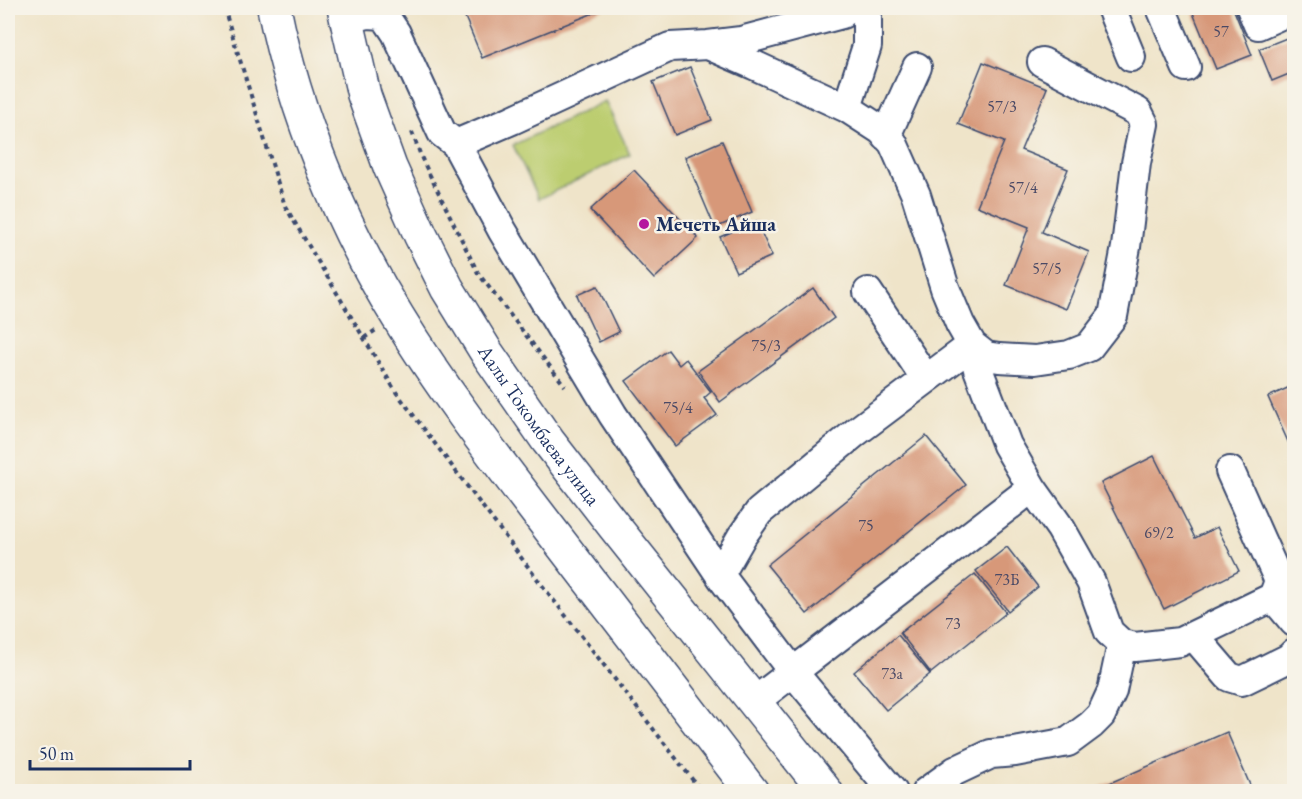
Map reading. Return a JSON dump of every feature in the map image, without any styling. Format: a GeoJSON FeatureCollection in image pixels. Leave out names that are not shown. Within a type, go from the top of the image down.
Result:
{"type":"FeatureCollection","features":[{"type":"Feature","properties":{"kind":"main road"},"geometry":{"type":"LineString","coordinates":[[274,8],[279,34],[302,111],[331,188],[367,263],[398,317],[439,380],[504,470],[752,792]]}},
{"type":"Feature","properties":{"kind":"main road","name":"Аалы Токомбаева улица"},"geometry":{"type":"LineString","coordinates":[[345,13],[364,95],[390,167],[447,288],[487,353],[548,441],[826,792]]}},
{"type":"Feature","properties":{"kind":"street"},"geometry":{"type":"LineString","coordinates":[[456,144],[670,47],[741,41],[842,14],[847,8]]}},
{"type":"Feature","properties":{"kind":"street"},"geometry":{"type":"LineString","coordinates":[[847,108],[867,46],[867,8]]}},
{"type":"Feature","properties":{"kind":"street"},"geometry":{"type":"LineString","coordinates":[[1111,8],[1131,57]]}},
{"type":"Feature","properties":{"kind":"street"},"geometry":{"type":"LineString","coordinates":[[1161,8],[1186,67]]}},
{"type":"Feature","properties":{"kind":"street"},"geometry":{"type":"LineString","coordinates":[[1251,8],[1258,25],[1294,9]]}},
{"type":"Feature","properties":{"kind":"street"},"geometry":{"type":"LineString","coordinates":[[345,13],[384,15],[396,33],[442,133],[456,144],[502,230],[613,415],[722,578],[793,672],[893,792]]}},
{"type":"Feature","properties":{"kind":"street"},"geometry":{"type":"LineString","coordinates":[[708,45],[847,108],[881,130],[893,143],[908,172],[945,288],[960,324],[972,345],[978,369],[1006,445],[1032,488],[1061,529],[1091,582],[1109,632],[1122,644],[1135,647],[1180,642],[1273,597],[1279,581],[1230,471]]}},
{"type":"Feature","properties":{"kind":"street"},"geometry":{"type":"LineString","coordinates":[[972,345],[986,356],[999,358],[1035,360],[1069,355],[1089,348],[1113,316],[1126,247],[1136,163],[1144,124],[1138,112],[1042,62]]}},
{"type":"Feature","properties":{"kind":"street"},"geometry":{"type":"LineString","coordinates":[[886,136],[917,67]]}},
{"type":"Feature","properties":{"kind":"street"},"geometry":{"type":"LineString","coordinates":[[868,292],[926,380]]}},
{"type":"Feature","properties":{"kind":"street"},"geometry":{"type":"LineString","coordinates":[[722,578],[723,569],[759,512],[855,432],[972,345]]}},
{"type":"Feature","properties":{"kind":"street"},"geometry":{"type":"LineString","coordinates":[[754,701],[1032,488]]}},
{"type":"Feature","properties":{"kind":"street"},"geometry":{"type":"LineString","coordinates":[[1273,597],[1294,622]]}},
{"type":"Feature","properties":{"kind":"street"},"geometry":{"type":"LineString","coordinates":[[1194,636],[1228,677],[1242,681],[1289,658],[1294,653]]}},
{"type":"Feature","properties":{"kind":"street"},"geometry":{"type":"LineString","coordinates":[[926,792],[955,771],[991,754],[1068,742],[1101,715],[1112,691],[1122,644]]}},
{"type":"Feature","properties":{"kind":"green space"},"geometry":{"type":"Polygon","coordinates":[[[605,101],[630,154],[539,199],[513,145],[605,101]]]}},
{"type":"Feature","properties":{"kind":"building"},"geometry":{"type":"Polygon","coordinates":[[[489,8],[606,8],[482,58],[465,17],[489,8]]]}},
{"type":"Feature","properties":{"kind":"building"},"geometry":{"type":"Polygon","coordinates":[[[1191,8],[1233,8],[1252,55],[1216,69],[1191,8]]]}},
{"type":"Feature","properties":{"kind":"building"},"geometry":{"type":"Polygon","coordinates":[[[1294,35],[1294,72],[1272,81],[1259,49],[1294,35]]]}},
{"type":"Feature","properties":{"kind":"building"},"geometry":{"type":"Polygon","coordinates":[[[983,62],[1047,88],[1021,150],[1068,169],[1042,232],[1089,252],[1066,309],[1006,285],[1029,227],[977,206],[1004,142],[958,124],[983,62]]]}},
{"type":"Feature","properties":{"kind":"building"},"geometry":{"type":"Polygon","coordinates":[[[690,67],[712,120],[675,135],[653,82],[690,67]]]}},
{"type":"Feature","properties":{"kind":"building"},"geometry":{"type":"Polygon","coordinates":[[[722,141],[752,212],[715,228],[685,157],[722,141]]]}},
{"type":"Feature","properties":{"kind":"building","name":"Мечеть Айша"},"geometry":{"type":"Polygon","coordinates":[[[634,170],[698,238],[654,279],[590,210],[634,170]]]}},
{"type":"Feature","properties":{"kind":"building"},"geometry":{"type":"Polygon","coordinates":[[[756,221],[772,256],[736,272],[720,237],[756,221]]]}},
{"type":"Feature","properties":{"kind":"building"},"geometry":{"type":"Polygon","coordinates":[[[597,286],[619,332],[599,342],[577,295],[597,286]]]}},
{"type":"Feature","properties":{"kind":"building"},"geometry":{"type":"Polygon","coordinates":[[[813,288],[834,318],[720,402],[698,371],[813,288]]]}},
{"type":"Feature","properties":{"kind":"building"},"geometry":{"type":"Polygon","coordinates":[[[668,350],[679,365],[686,359],[711,392],[704,398],[717,415],[675,446],[626,381],[668,350]]]}},
{"type":"Feature","properties":{"kind":"building"},"geometry":{"type":"Polygon","coordinates":[[[1294,385],[1294,455],[1268,397],[1294,385]]]}},
{"type":"Feature","properties":{"kind":"building"},"geometry":{"type":"Polygon","coordinates":[[[926,436],[966,485],[807,614],[767,565],[926,436]]]}},
{"type":"Feature","properties":{"kind":"building"},"geometry":{"type":"Polygon","coordinates":[[[1154,456],[1195,538],[1217,527],[1239,571],[1164,609],[1101,483],[1154,456]]]}},
{"type":"Feature","properties":{"kind":"building"},"geometry":{"type":"Polygon","coordinates":[[[1007,547],[1038,587],[1008,611],[976,571],[1007,547]]]}},
{"type":"Feature","properties":{"kind":"building"},"geometry":{"type":"Polygon","coordinates":[[[975,574],[1006,613],[931,673],[900,633],[975,574]]]}},
{"type":"Feature","properties":{"kind":"building"},"geometry":{"type":"Polygon","coordinates":[[[898,635],[930,674],[886,710],[854,672],[898,635]]]}},
{"type":"Feature","properties":{"kind":"building"},"geometry":{"type":"Polygon","coordinates":[[[1227,732],[1253,792],[1089,792],[1227,732]]]}},
{"type":"Feature","properties":{"kind":"place","name":"Мечеть Айша"},"geometry":{"type":"Point","coordinates":[644,224]}}]}
